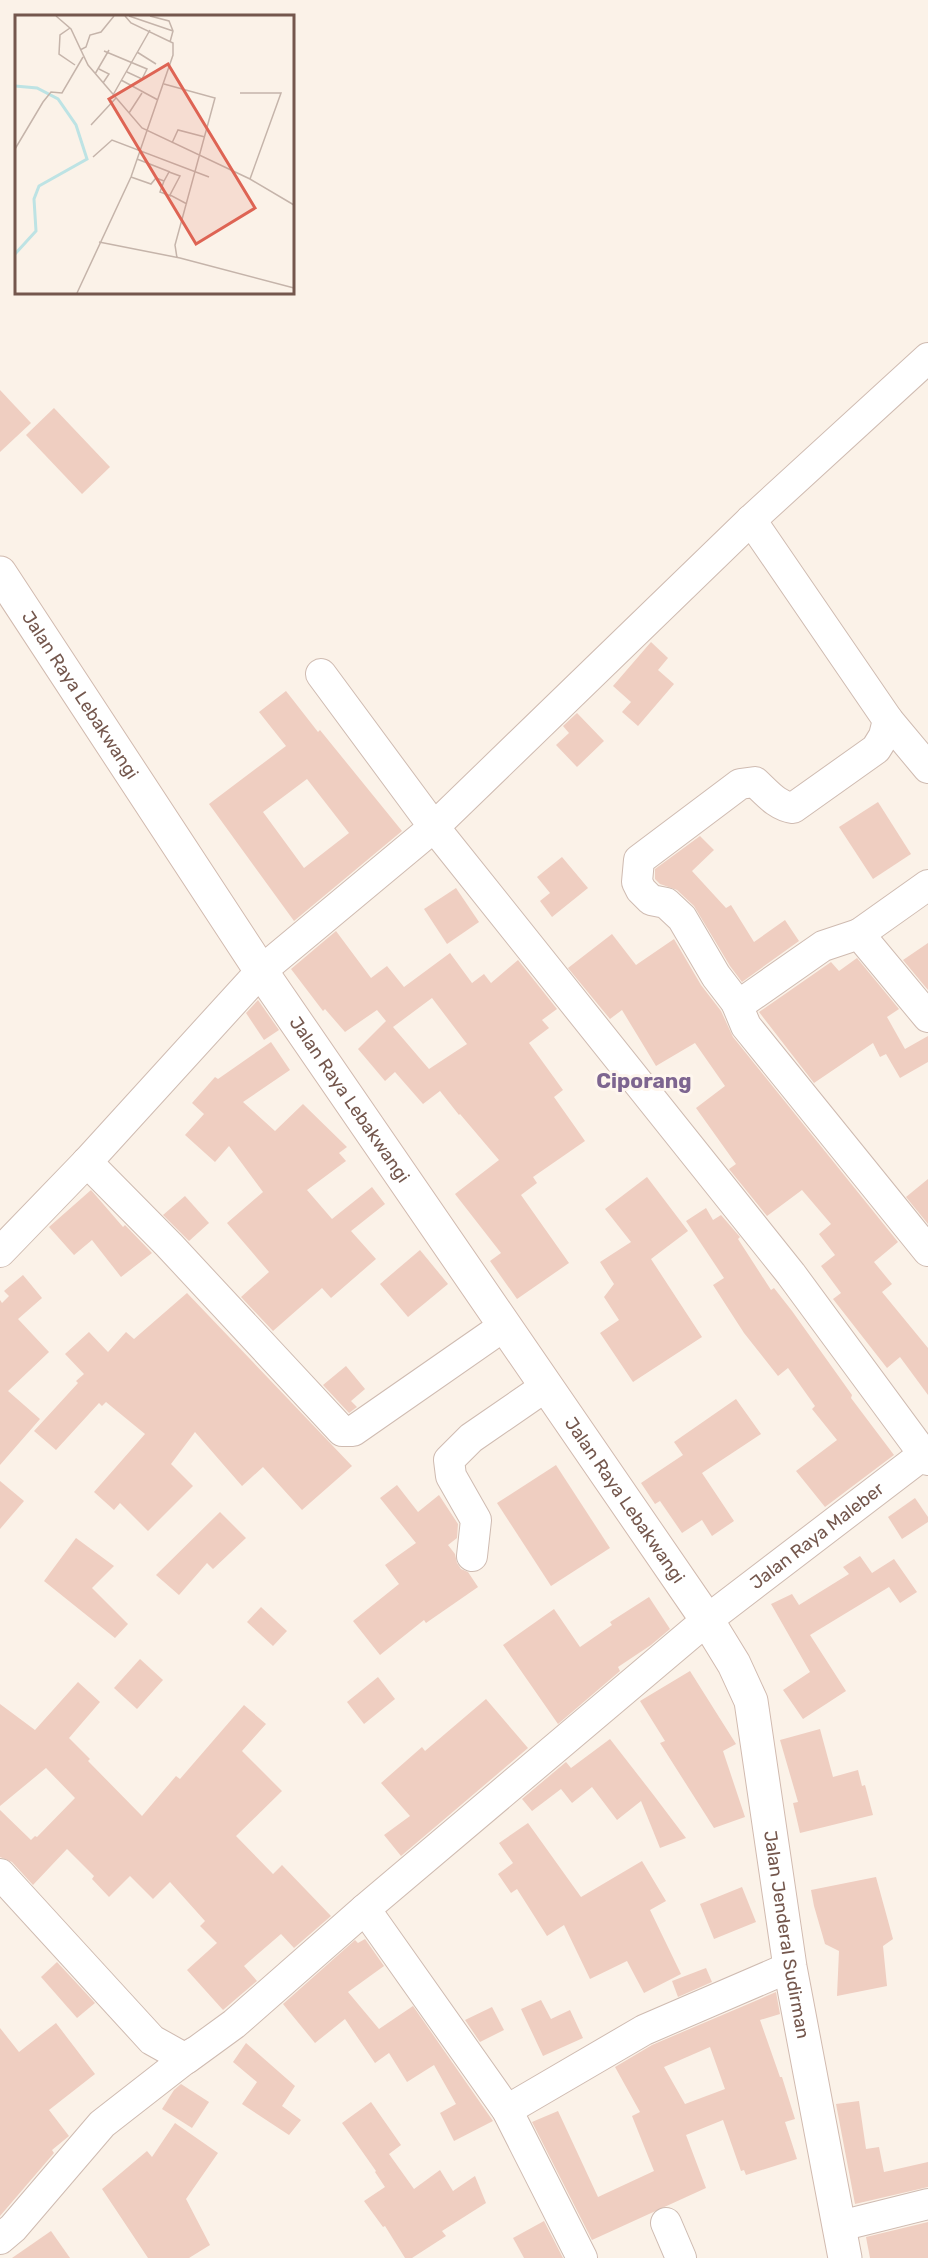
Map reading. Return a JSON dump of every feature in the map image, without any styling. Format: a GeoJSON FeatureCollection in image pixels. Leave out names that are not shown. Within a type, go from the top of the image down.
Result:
{"type":"FeatureCollection","features":[{"type":"Feature","properties":{"kind":"main road","name":"Jalan Raya Lebakwangi"},"geometry":{"type":"LineString","coordinates":[[0,573],[261,971],[706,1620]]}},
{"type":"Feature","properties":{"kind":"main road","name":"Jalan Jenderal Sudirman"},"geometry":{"type":"LineString","coordinates":[[706,1620],[734,1664],[751,1701],[790,1967],[845,2258]]}},
{"type":"Feature","properties":{"kind":"street"},"geometry":{"type":"LineString","coordinates":[[0,1252],[87,1162],[261,971],[434,827],[751,520],[928,358]]}},
{"type":"Feature","properties":{"kind":"street"},"geometry":{"type":"LineString","coordinates":[[751,520],[888,720],[928,768]]}},
{"type":"Feature","properties":{"kind":"street"},"geometry":{"type":"LineString","coordinates":[[321,674],[434,827],[791,1274],[927,1455]]}},
{"type":"Feature","properties":{"kind":"street"},"geometry":{"type":"LineString","coordinates":[[888,720],[884,736],[876,749],[793,808],[785,807],[777,802],[755,782],[740,784],[639,860],[637,882],[651,900],[666,903],[682,918],[716,976],[736,1002],[746,1026],[928,1251]]}},
{"type":"Feature","properties":{"kind":"street"},"geometry":{"type":"LineString","coordinates":[[736,1002],[740,1005],[823,946],[859,934],[928,885]]}},
{"type":"Feature","properties":{"kind":"street"},"geometry":{"type":"LineString","coordinates":[[859,934],[928,1017]]}},
{"type":"Feature","properties":{"kind":"street"},"geometry":{"type":"LineString","coordinates":[[87,1162],[169,1245],[342,1431],[353,1431],[504,1326]]}},
{"type":"Feature","properties":{"kind":"street"},"geometry":{"type":"LineString","coordinates":[[472,1556],[476,1520],[451,1476],[449,1460],[471,1438],[545,1387]]}},
{"type":"Feature","properties":{"kind":"street","name":"Jalan Raya Maleber"},"geometry":{"type":"LineString","coordinates":[[0,2239],[13,2228],[102,2124],[234,2024],[365,1909],[706,1620],[927,1455]]}},
{"type":"Feature","properties":{"kind":"street"},"geometry":{"type":"LineString","coordinates":[[0,1874],[152,2040],[186,2059],[193,2053]]}},
{"type":"Feature","properties":{"kind":"street"},"geometry":{"type":"LineString","coordinates":[[365,1909],[507,2110],[582,2258]]}},
{"type":"Feature","properties":{"kind":"street"},"geometry":{"type":"LineString","coordinates":[[507,2110],[644,2030],[790,1967]]}},
{"type":"Feature","properties":{"kind":"street"},"geometry":{"type":"LineString","coordinates":[[840,2226],[928,2204]]}},
{"type":"Feature","properties":{"kind":"street"},"geometry":{"type":"LineString","coordinates":[[666,2223],[681,2258]]}},
{"type":"Feature","properties":{"kind":"building"},"geometry":{"type":"Polygon","coordinates":[[[0,390],[31,423],[0,452],[0,390]]]}},
{"type":"Feature","properties":{"kind":"building"},"geometry":{"type":"Polygon","coordinates":[[[54,408],[110,467],[82,494],[26,435],[54,408]]]}},
{"type":"Feature","properties":{"kind":"building"},"geometry":{"type":"Polygon","coordinates":[[[651,642],[668,658],[658,670],[674,684],[638,726],[622,712],[631,702],[613,686],[651,642]]]}},
{"type":"Feature","properties":{"kind":"building"},"geometry":{"type":"Polygon","coordinates":[[[286,691],[402,831],[294,921],[209,804],[286,746],[259,712],[286,691]],[[307,779],[263,812],[304,868],[349,833],[307,779]]]}},
{"type":"Feature","properties":{"kind":"building"},"geometry":{"type":"Polygon","coordinates":[[[577,713],[604,741],[577,767],[556,745],[569,733],[563,726],[577,713]]]}},
{"type":"Feature","properties":{"kind":"building"},"geometry":{"type":"Polygon","coordinates":[[[878,802],[911,854],[873,879],[839,827],[878,802]]]}},
{"type":"Feature","properties":{"kind":"building"},"geometry":{"type":"Polygon","coordinates":[[[700,836],[714,850],[692,871],[726,908],[731,905],[754,942],[785,920],[799,941],[742,982],[694,906],[677,890],[660,884],[655,879],[655,869],[700,836]]]}},
{"type":"Feature","properties":{"kind":"building"},"geometry":{"type":"Polygon","coordinates":[[[562,857],[588,888],[552,917],[540,901],[550,893],[537,877],[562,857]]]}},
{"type":"Feature","properties":{"kind":"building"},"geometry":{"type":"Polygon","coordinates":[[[456,888],[479,922],[447,944],[424,909],[456,888]]]}},
{"type":"Feature","properties":{"kind":"building"},"geometry":{"type":"Polygon","coordinates":[[[336,931],[371,978],[387,966],[404,987],[450,953],[472,983],[484,974],[491,983],[518,960],[557,1009],[542,1020],[549,1028],[529,1043],[563,1090],[554,1097],[585,1141],[533,1177],[537,1183],[521,1195],[569,1263],[517,1299],[490,1261],[501,1253],[455,1194],[499,1160],[440,1091],[423,1104],[395,1072],[385,1081],[358,1049],[386,1021],[377,1010],[345,1032],[325,1009],[323,1011],[291,969],[336,931]],[[432,998],[393,1027],[429,1069],[467,1044],[432,998]]]}},
{"type":"Feature","properties":{"kind":"building"},"geometry":{"type":"Polygon","coordinates":[[[612,934],[636,965],[674,939],[701,985],[721,1011],[733,1037],[898,1242],[874,1262],[892,1284],[882,1292],[928,1348],[928,1395],[900,1357],[887,1368],[833,1299],[841,1293],[821,1266],[835,1255],[819,1234],[831,1224],[802,1190],[767,1216],[729,1169],[736,1164],[696,1108],[725,1086],[695,1043],[656,1066],[622,1010],[610,1019],[568,968],[612,934]]]}},
{"type":"Feature","properties":{"kind":"building"},"geometry":{"type":"Polygon","coordinates":[[[928,943],[928,990],[903,960],[928,943]]]}},
{"type":"Feature","properties":{"kind":"building"},"geometry":{"type":"Polygon","coordinates":[[[857,958],[899,1009],[887,1017],[905,1049],[928,1036],[928,1062],[900,1078],[886,1054],[880,1057],[873,1043],[814,1083],[759,1012],[831,962],[839,971],[857,958]]]}},
{"type":"Feature","properties":{"kind":"building"},"geometry":{"type":"Polygon","coordinates":[[[258,1000],[279,1030],[264,1040],[246,1013],[258,1000]]]}},
{"type":"Feature","properties":{"kind":"building"},"geometry":{"type":"Polygon","coordinates":[[[271,1042],[290,1070],[243,1102],[275,1131],[303,1104],[347,1147],[339,1153],[346,1161],[307,1190],[332,1219],[372,1187],[385,1204],[351,1231],[376,1259],[331,1298],[322,1288],[273,1331],[241,1297],[269,1272],[227,1223],[263,1192],[229,1146],[215,1162],[185,1135],[204,1114],[192,1103],[215,1077],[218,1079],[271,1042]]]}},
{"type":"Feature","properties":{"kind":"building"},"geometry":{"type":"Polygon","coordinates":[[[647,1177],[688,1231],[651,1259],[702,1337],[633,1382],[600,1333],[619,1320],[604,1297],[614,1284],[600,1262],[631,1242],[605,1209],[647,1177]]]}},
{"type":"Feature","properties":{"kind":"building"},"geometry":{"type":"Polygon","coordinates":[[[928,1179],[928,1224],[906,1197],[928,1179]]]}},
{"type":"Feature","properties":{"kind":"building"},"geometry":{"type":"Polygon","coordinates":[[[91,1190],[123,1227],[125,1225],[152,1253],[121,1277],[92,1240],[74,1255],[49,1227],[91,1190]]]}},
{"type":"Feature","properties":{"kind":"building"},"geometry":{"type":"Polygon","coordinates":[[[185,1196],[209,1223],[189,1241],[163,1215],[185,1196]]]}},
{"type":"Feature","properties":{"kind":"building"},"geometry":{"type":"Polygon","coordinates":[[[706,1208],[713,1220],[721,1215],[740,1237],[738,1239],[771,1290],[774,1288],[792,1311],[852,1395],[851,1398],[894,1455],[825,1507],[796,1471],[837,1440],[812,1409],[815,1406],[788,1368],[778,1376],[744,1333],[713,1285],[724,1278],[686,1221],[706,1208]]]}},
{"type":"Feature","properties":{"kind":"building"},"geometry":{"type":"Polygon","coordinates":[[[420,1250],[448,1284],[408,1317],[380,1284],[420,1250]]]}},
{"type":"Feature","properties":{"kind":"building"},"geometry":{"type":"Polygon","coordinates":[[[23,1275],[42,1298],[18,1319],[49,1352],[8,1391],[40,1419],[0,1465],[0,1300],[2,1303],[9,1296],[4,1291],[23,1275]]]}},
{"type":"Feature","properties":{"kind":"building"},"geometry":{"type":"Polygon","coordinates":[[[187,1293],[352,1466],[302,1510],[263,1467],[242,1486],[195,1432],[171,1464],[193,1486],[148,1531],[120,1503],[114,1510],[94,1492],[145,1434],[106,1402],[102,1406],[99,1403],[56,1450],[34,1431],[84,1374],[65,1354],[89,1332],[108,1352],[126,1332],[134,1339],[187,1293]]]}},
{"type":"Feature","properties":{"kind":"building"},"geometry":{"type":"Polygon","coordinates":[[[346,1366],[365,1389],[351,1401],[357,1407],[349,1413],[323,1385],[346,1366]]]}},
{"type":"Feature","properties":{"kind":"building"},"geometry":{"type":"Polygon","coordinates":[[[736,1399],[761,1434],[702,1473],[734,1521],[712,1536],[702,1520],[682,1533],[660,1501],[655,1504],[641,1483],[683,1455],[674,1442],[736,1399]]]}},
{"type":"Feature","properties":{"kind":"building"},"geometry":{"type":"Polygon","coordinates":[[[556,1465],[610,1548],[551,1586],[497,1503],[556,1465]]]}},
{"type":"Feature","properties":{"kind":"building"},"geometry":{"type":"Polygon","coordinates":[[[0,1481],[24,1501],[0,1529],[0,1481]]]}},
{"type":"Feature","properties":{"kind":"building"},"geometry":{"type":"Polygon","coordinates":[[[397,1485],[418,1512],[439,1495],[458,1524],[457,1538],[448,1545],[455,1554],[461,1569],[468,1572],[478,1587],[426,1623],[424,1620],[380,1655],[353,1621],[399,1584],[385,1565],[416,1543],[380,1498],[397,1485]]]}},
{"type":"Feature","properties":{"kind":"building"},"geometry":{"type":"Polygon","coordinates":[[[915,1498],[928,1517],[928,1522],[902,1539],[888,1517],[915,1498]]]}},
{"type":"Feature","properties":{"kind":"building"},"geometry":{"type":"Polygon","coordinates":[[[220,1512],[246,1538],[213,1569],[207,1563],[179,1595],[156,1575],[220,1512]]]}},
{"type":"Feature","properties":{"kind":"building"},"geometry":{"type":"Polygon","coordinates":[[[76,1538],[114,1566],[92,1588],[128,1624],[115,1638],[44,1581],[76,1538]]]}},
{"type":"Feature","properties":{"kind":"building"},"geometry":{"type":"Polygon","coordinates":[[[860,1556],[872,1573],[894,1559],[917,1592],[900,1603],[889,1587],[810,1635],[846,1691],[803,1719],[783,1690],[810,1672],[771,1604],[792,1594],[799,1605],[849,1574],[843,1567],[860,1556]]]}},
{"type":"Feature","properties":{"kind":"building"},"geometry":{"type":"Polygon","coordinates":[[[649,1597],[670,1629],[618,1667],[620,1671],[558,1724],[503,1645],[554,1609],[580,1647],[612,1625],[610,1622],[649,1597]]]}},
{"type":"Feature","properties":{"kind":"building"},"geometry":{"type":"Polygon","coordinates":[[[261,1607],[287,1631],[273,1646],[247,1622],[261,1607]]]}},
{"type":"Feature","properties":{"kind":"building"},"geometry":{"type":"Polygon","coordinates":[[[140,1659],[163,1680],[137,1709],[114,1688],[140,1659]]]}},
{"type":"Feature","properties":{"kind":"building"},"geometry":{"type":"Polygon","coordinates":[[[690,1671],[736,1744],[723,1751],[745,1817],[714,1828],[660,1743],[665,1741],[640,1701],[690,1671]]]}},
{"type":"Feature","properties":{"kind":"building"},"geometry":{"type":"Polygon","coordinates":[[[378,1677],[395,1699],[364,1724],[347,1702],[378,1677]]]}},
{"type":"Feature","properties":{"kind":"building"},"geometry":{"type":"Polygon","coordinates":[[[78,1682],[100,1702],[69,1738],[90,1759],[88,1761],[142,1816],[176,1776],[180,1779],[244,1705],[266,1724],[242,1751],[282,1791],[236,1836],[273,1874],[282,1865],[331,1916],[294,1948],[281,1934],[244,1966],[257,1981],[223,2010],[187,1970],[217,1943],[200,1926],[205,1921],[170,1882],[153,1899],[130,1876],[109,1897],[92,1879],[94,1876],[67,1849],[33,1885],[12,1862],[0,1857],[0,1810],[31,1840],[37,1837],[75,1798],[46,1768],[0,1806],[0,1704],[35,1730],[78,1682]]]}},
{"type":"Feature","properties":{"kind":"building"},"geometry":{"type":"Polygon","coordinates":[[[486,1699],[528,1748],[401,1856],[384,1835],[410,1816],[381,1783],[422,1747],[425,1751],[486,1699]]]}},
{"type":"Feature","properties":{"kind":"building"},"geometry":{"type":"Polygon","coordinates":[[[820,1729],[833,1777],[858,1770],[862,1786],[865,1785],[873,1815],[800,1833],[793,1803],[798,1802],[780,1740],[820,1729]]]}},
{"type":"Feature","properties":{"kind":"building"},"geometry":{"type":"Polygon","coordinates":[[[610,1739],[686,1838],[660,1848],[641,1801],[617,1820],[592,1787],[572,1803],[561,1789],[532,1811],[522,1799],[566,1762],[571,1768],[610,1739]]]}},
{"type":"Feature","properties":{"kind":"building"},"geometry":{"type":"Polygon","coordinates":[[[528,1823],[581,1897],[642,1861],[666,1901],[650,1910],[681,1974],[644,1993],[627,1961],[590,1979],[564,1925],[547,1936],[517,1889],[511,1893],[498,1874],[513,1863],[499,1843],[528,1823]]]}},
{"type":"Feature","properties":{"kind":"building"},"geometry":{"type":"Polygon","coordinates":[[[876,1877],[893,1939],[883,1946],[887,1986],[837,1996],[839,1951],[825,1944],[811,1890],[876,1877]]]}},
{"type":"Feature","properties":{"kind":"building"},"geometry":{"type":"Polygon","coordinates":[[[742,1887],[756,1922],[714,1939],[700,1904],[742,1887]]]}},
{"type":"Feature","properties":{"kind":"building"},"geometry":{"type":"Polygon","coordinates":[[[365,1939],[384,1966],[348,1992],[379,2029],[413,2006],[493,2121],[454,2141],[440,2113],[456,2104],[434,2065],[407,2082],[389,2053],[375,2063],[345,2019],[315,2043],[283,2004],[355,1940],[358,1943],[365,1939]]]}},
{"type":"Feature","properties":{"kind":"building"},"geometry":{"type":"Polygon","coordinates":[[[57,1962],[95,2003],[77,2018],[41,1977],[57,1962]]]}},
{"type":"Feature","properties":{"kind":"building"},"geometry":{"type":"Polygon","coordinates":[[[706,1968],[712,1982],[678,1997],[672,1981],[706,1968]]]}},
{"type":"Feature","properties":{"kind":"building"},"geometry":{"type":"Polygon","coordinates":[[[776,1992],[780,2014],[760,2020],[795,2119],[785,2122],[797,2159],[746,2175],[744,2170],[741,2171],[723,2120],[686,2135],[706,2188],[592,2240],[532,2122],[558,2111],[598,2197],[654,2171],[632,2116],[640,2112],[615,2067],[652,2045],[776,1992]],[[710,2047],[664,2067],[685,2104],[725,2089],[710,2047]]]}},
{"type":"Feature","properties":{"kind":"building"},"geometry":{"type":"Polygon","coordinates":[[[541,2000],[551,2019],[570,2010],[583,2038],[543,2056],[521,2009],[541,2000]]]}},
{"type":"Feature","properties":{"kind":"building"},"geometry":{"type":"Polygon","coordinates":[[[492,2007],[504,2030],[480,2042],[465,2020],[492,2007]]]}},
{"type":"Feature","properties":{"kind":"building"},"geometry":{"type":"Polygon","coordinates":[[[56,2023],[95,2074],[49,2110],[69,2136],[52,2150],[54,2153],[0,2216],[0,2028],[19,2052],[56,2023]]]}},
{"type":"Feature","properties":{"kind":"building"},"geometry":{"type":"Polygon","coordinates":[[[246,2043],[295,2086],[282,2106],[301,2120],[289,2135],[242,2104],[257,2082],[233,2062],[246,2043]]]}},
{"type":"Feature","properties":{"kind":"building"},"geometry":{"type":"Polygon","coordinates":[[[181,2084],[209,2102],[192,2128],[162,2109],[174,2090],[181,2084]]]}},
{"type":"Feature","properties":{"kind":"building"},"geometry":{"type":"Polygon","coordinates":[[[859,2101],[866,2149],[879,2147],[884,2172],[928,2162],[928,2187],[855,2204],[836,2104],[859,2101]]]}},
{"type":"Feature","properties":{"kind":"building"},"geometry":{"type":"Polygon","coordinates":[[[371,2102],[401,2145],[389,2154],[414,2189],[440,2170],[453,2191],[475,2176],[486,2203],[442,2231],[446,2236],[412,2258],[405,2258],[385,2226],[383,2227],[364,2201],[385,2187],[342,2123],[371,2102]]]}},
{"type":"Feature","properties":{"kind":"building"},"geometry":{"type":"Polygon","coordinates":[[[175,2123],[218,2153],[186,2199],[210,2245],[189,2258],[148,2258],[102,2189],[147,2151],[152,2157],[175,2123]]]}},
{"type":"Feature","properties":{"kind":"building"},"geometry":{"type":"Polygon","coordinates":[[[544,2221],[563,2258],[524,2258],[513,2238],[544,2221]]]}},
{"type":"Feature","properties":{"kind":"building"},"geometry":{"type":"Polygon","coordinates":[[[928,2222],[928,2258],[870,2258],[866,2237],[928,2222]]]}},
{"type":"Feature","properties":{"kind":"building"},"geometry":{"type":"Polygon","coordinates":[[[51,2231],[70,2258],[12,2258],[51,2231]]]}},
{"type":"Feature","properties":{"kind":"district","name":"Ciporang"},"geometry":{"type":"Point","coordinates":[644,1080]}}]}
